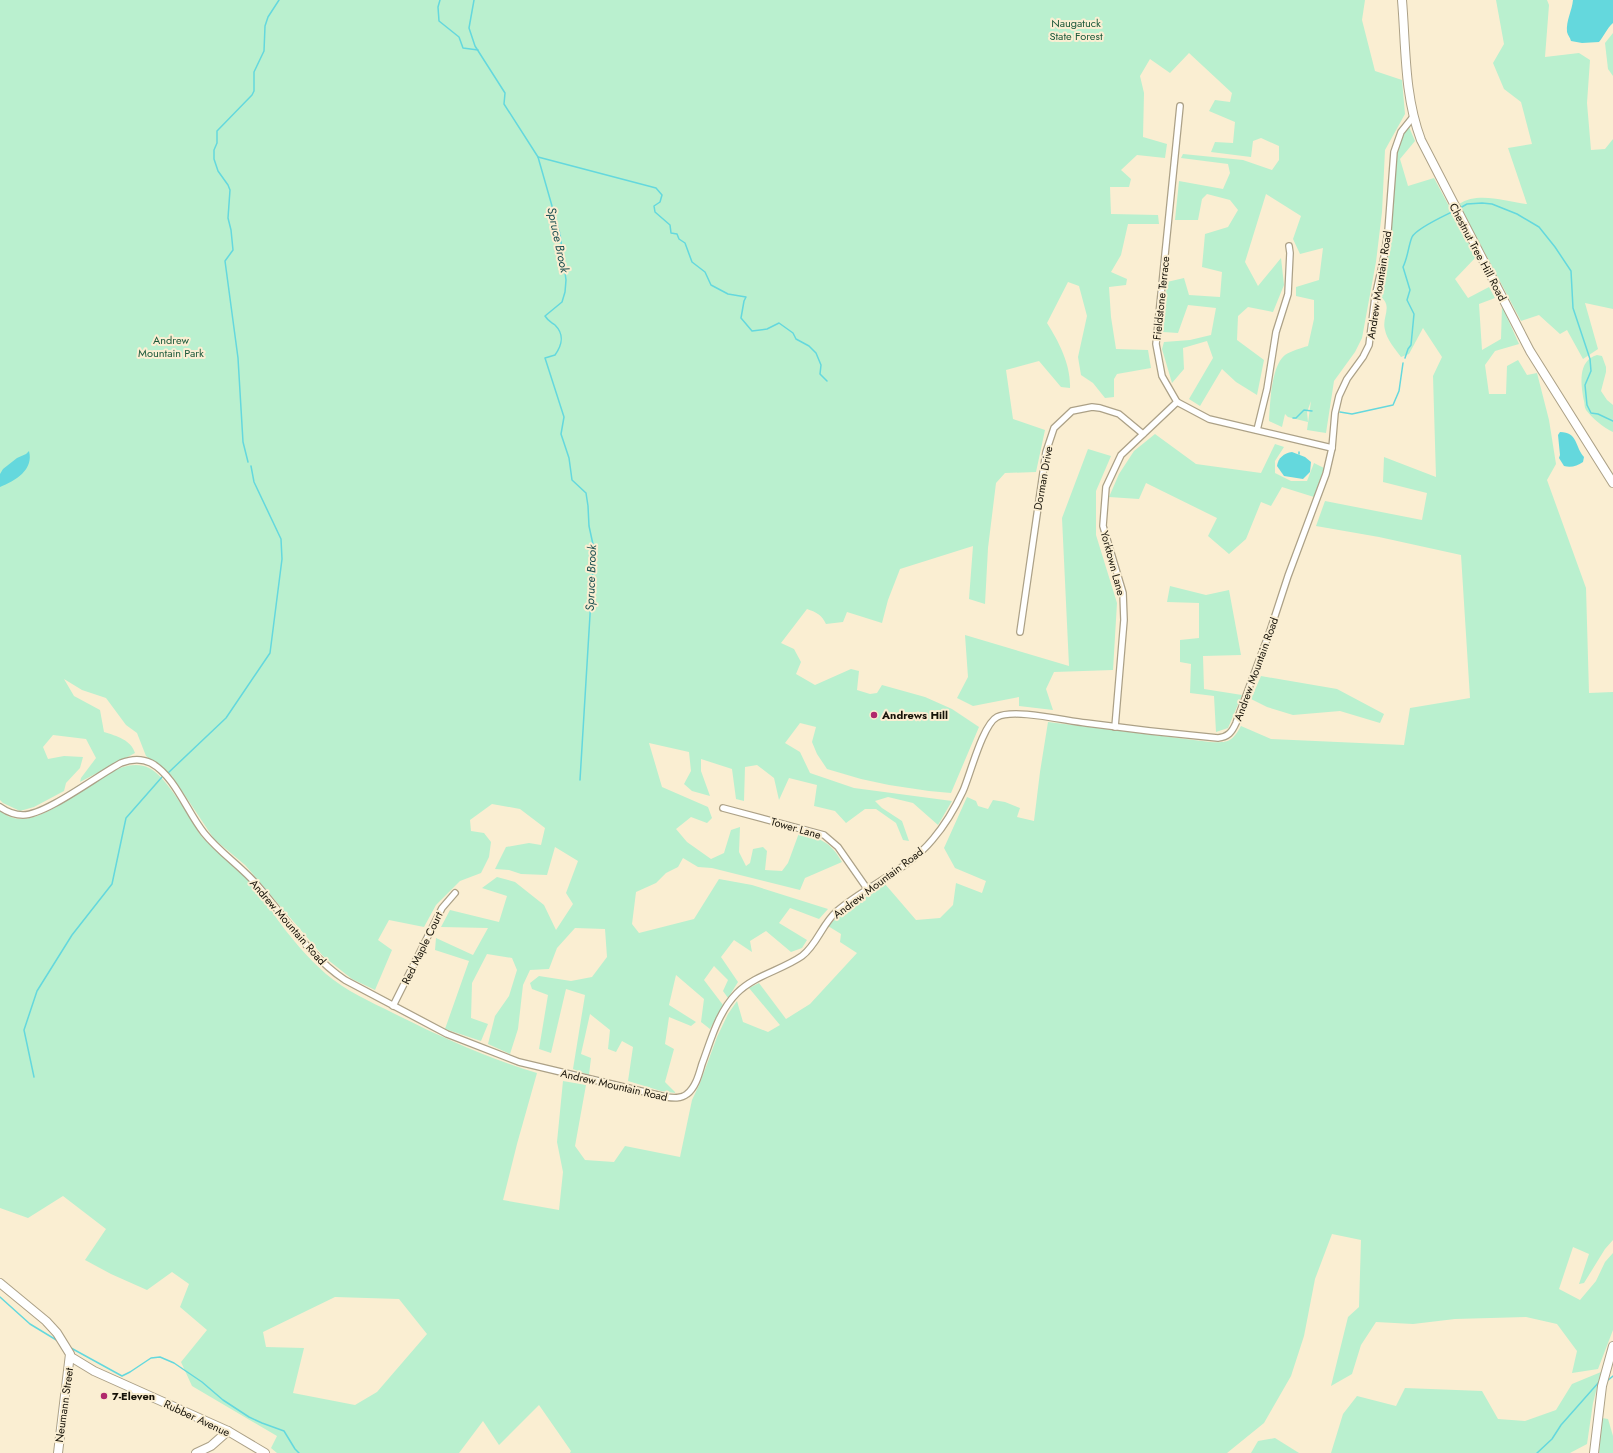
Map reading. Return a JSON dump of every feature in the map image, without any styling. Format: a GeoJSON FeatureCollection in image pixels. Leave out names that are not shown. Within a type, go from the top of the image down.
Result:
{"type":"FeatureCollection","features":[{"type":"Feature","properties":{"kind":"street","name":"Chestnut Tree Hill Road"},"geometry":{"type":"LineString","coordinates":[[1402,0],[1407,78],[1413,117],[1425,149],[1530,351],[1613,483]]}},
{"type":"Feature","properties":{"kind":"street","name":"Fieldstone Terrace"},"geometry":{"type":"LineString","coordinates":[[1176,402],[1162,376],[1156,344],[1180,106]]}},
{"type":"Feature","properties":{"kind":"street","name":"Andrew Mountain Road"},"geometry":{"type":"LineString","coordinates":[[0,807],[14,814],[23,815],[33,813],[52,804],[121,763],[129,760],[140,760],[151,764],[176,788],[201,829],[209,838],[258,886],[298,936],[324,963],[345,980],[447,1034],[520,1062],[666,1097],[681,1098],[693,1087],[718,1021],[735,995],[749,983],[804,954],[812,946],[826,923],[834,914],[917,855],[937,834],[949,817],[961,795],[986,729],[994,718],[1007,714],[1022,714],[1115,727],[1218,738],[1225,737],[1231,733],[1262,654],[1288,576],[1324,480],[1332,448],[1335,413],[1339,396],[1347,379],[1366,353],[1370,340],[1375,297],[1388,231],[1394,152],[1400,132],[1413,117]]}},
{"type":"Feature","properties":{"kind":"street"},"geometry":{"type":"LineString","coordinates":[[1256,430],[1267,389],[1276,332],[1288,294],[1289,246]]}},
{"type":"Feature","properties":{"kind":"street"},"geometry":{"type":"LineString","coordinates":[[1176,402],[1209,419],[1332,448]]}},
{"type":"Feature","properties":{"kind":"street","name":"Yorktown Lane"},"geometry":{"type":"LineString","coordinates":[[1115,727],[1124,620],[1123,593],[1103,526],[1106,487],[1121,455],[1176,402]]}},
{"type":"Feature","properties":{"kind":"street","name":"Dorman Drive"},"geometry":{"type":"LineString","coordinates":[[1020,632],[1046,452],[1054,428],[1072,411],[1092,407],[1119,414],[1143,434]]}},
{"type":"Feature","properties":{"kind":"street","name":"Tower Lane"},"geometry":{"type":"LineString","coordinates":[[723,808],[824,835],[838,847],[868,890]]}},
{"type":"Feature","properties":{"kind":"street","name":"Red Maple Court"},"geometry":{"type":"LineString","coordinates":[[393,1006],[442,908],[455,893]]}},
{"type":"Feature","properties":{"kind":"street","name":"Rubber Avenue"},"geometry":{"type":"LineString","coordinates":[[0,1284],[46,1321],[62,1340],[70,1356],[89,1369],[228,1431],[266,1453]]}},
{"type":"Feature","properties":{"kind":"street"},"geometry":{"type":"LineString","coordinates":[[1594,1453],[1602,1386],[1613,1346]]}},
{"type":"Feature","properties":{"kind":"street","name":"Neumann Street"},"geometry":{"type":"LineString","coordinates":[[58,1453],[70,1356]]}},
{"type":"Feature","properties":{"kind":"street"},"geometry":{"type":"LineString","coordinates":[[196,1453],[211,1446],[228,1431]]}},
{"type":"Feature","properties":{"kind":"green space"},"geometry":{"type":"Polygon","coordinates":[[[0,0],[1365,0],[1362,20],[1375,71],[1402,80],[1405,114],[1385,150],[1382,212],[1376,262],[1362,338],[1355,352],[1334,381],[1326,433],[1307,430],[1311,401],[1307,412],[1308,422],[1288,417],[1285,414],[1282,427],[1269,421],[1274,376],[1280,360],[1285,355],[1308,346],[1314,319],[1314,300],[1296,296],[1296,287],[1319,280],[1323,248],[1300,254],[1293,239],[1301,216],[1266,194],[1245,262],[1258,286],[1281,258],[1284,285],[1273,312],[1248,307],[1238,316],[1237,340],[1264,360],[1257,395],[1236,382],[1222,369],[1200,406],[1189,399],[1213,358],[1207,341],[1183,348],[1184,369],[1172,383],[1162,349],[1164,342],[1190,340],[1211,335],[1216,308],[1188,305],[1178,333],[1163,332],[1167,282],[1184,278],[1189,295],[1220,297],[1222,272],[1202,267],[1205,234],[1228,227],[1238,210],[1230,200],[1207,194],[1202,199],[1198,220],[1175,220],[1179,181],[1223,189],[1230,173],[1228,164],[1181,158],[1183,154],[1243,160],[1272,170],[1279,160],[1279,146],[1261,138],[1253,141],[1251,157],[1211,152],[1215,142],[1233,143],[1235,122],[1209,111],[1215,100],[1230,102],[1232,93],[1189,53],[1170,73],[1150,59],[1140,76],[1144,93],[1143,137],[1167,144],[1165,158],[1137,155],[1121,170],[1131,179],[1129,187],[1110,187],[1111,214],[1158,215],[1159,224],[1128,224],[1121,255],[1111,272],[1127,279],[1126,285],[1109,287],[1111,317],[1116,349],[1148,350],[1151,368],[1117,374],[1114,379],[1114,397],[1105,398],[1093,383],[1081,375],[1078,357],[1087,316],[1079,286],[1068,282],[1047,323],[1060,346],[1066,362],[1069,371],[1070,388],[1061,387],[1039,361],[1006,370],[1013,419],[1045,430],[1036,472],[1005,473],[996,483],[988,548],[985,604],[969,599],[973,546],[900,569],[888,600],[882,623],[847,612],[843,622],[826,624],[823,618],[818,614],[807,609],[781,643],[794,649],[801,662],[796,674],[815,685],[851,669],[859,671],[857,690],[870,694],[877,693],[882,685],[925,697],[952,709],[979,727],[951,793],[889,785],[827,769],[817,754],[812,742],[816,727],[800,723],[785,743],[800,752],[810,773],[854,788],[952,801],[938,825],[913,803],[888,797],[875,801],[882,808],[902,821],[909,841],[903,840],[896,823],[876,809],[865,809],[846,823],[835,811],[814,806],[817,785],[789,778],[779,800],[774,778],[757,765],[745,767],[744,801],[736,799],[732,769],[701,759],[701,771],[710,796],[692,791],[684,784],[691,771],[689,752],[649,743],[662,787],[708,807],[712,818],[707,823],[691,817],[676,829],[687,842],[711,859],[724,853],[731,830],[740,827],[739,852],[746,866],[750,863],[753,849],[763,847],[767,851],[765,870],[782,871],[788,863],[799,833],[819,839],[829,845],[842,862],[805,878],[800,890],[712,868],[698,867],[683,858],[678,867],[666,873],[656,883],[636,892],[632,924],[639,933],[694,919],[719,879],[752,885],[828,909],[819,919],[790,908],[779,923],[807,940],[802,948],[791,952],[766,931],[750,941],[752,952],[734,940],[721,957],[738,982],[728,998],[723,991],[728,980],[714,966],[704,980],[723,1005],[710,1029],[701,1022],[704,999],[676,975],[669,1005],[696,1022],[691,1026],[669,1017],[665,1044],[674,1049],[665,1082],[676,1093],[661,1091],[628,1081],[633,1047],[622,1041],[616,1052],[608,1049],[610,1030],[590,1014],[581,1054],[591,1058],[589,1075],[573,1069],[585,995],[566,989],[551,1053],[539,1049],[548,995],[532,989],[530,983],[539,976],[571,981],[592,977],[607,957],[605,929],[575,928],[557,948],[549,969],[530,970],[523,985],[518,1029],[510,1054],[488,1044],[495,1016],[509,996],[517,970],[512,958],[487,954],[472,983],[471,1018],[488,1024],[481,1041],[445,1029],[469,961],[435,950],[436,938],[473,955],[488,928],[441,927],[450,910],[499,922],[507,896],[482,888],[497,877],[515,882],[544,905],[556,930],[573,904],[566,893],[578,861],[555,847],[547,875],[521,874],[509,870],[495,869],[506,847],[529,843],[541,845],[545,828],[520,809],[492,804],[470,820],[471,831],[484,833],[491,842],[489,857],[481,873],[460,881],[436,905],[424,927],[389,920],[378,940],[392,950],[375,990],[352,979],[323,956],[245,865],[214,839],[172,776],[146,756],[137,733],[126,725],[106,698],[82,690],[64,679],[74,696],[100,710],[104,732],[127,742],[135,753],[80,782],[81,778],[96,758],[86,739],[53,735],[43,747],[48,759],[64,756],[83,757],[80,768],[66,783],[64,791],[34,807],[20,811],[0,800],[0,0]]]}},
{"type":"Feature","properties":{"kind":"green space"},"geometry":{"type":"Polygon","coordinates":[[[1496,0],[1547,0],[1549,5],[1545,57],[1579,53],[1590,60],[1587,103],[1591,150],[1605,149],[1613,139],[1613,309],[1585,303],[1598,349],[1583,359],[1567,330],[1560,334],[1539,315],[1521,321],[1459,204],[1475,198],[1493,198],[1527,204],[1508,148],[1532,144],[1521,102],[1504,89],[1493,63],[1504,44],[1496,0]]]}},
{"type":"Feature","properties":{"kind":"green space"},"geometry":{"type":"Polygon","coordinates":[[[1613,33],[1613,76],[1608,69],[1605,43],[1613,33]]]}},
{"type":"Feature","properties":{"kind":"green space"},"geometry":{"type":"Polygon","coordinates":[[[1409,127],[1415,141],[1400,159],[1408,186],[1434,178],[1476,257],[1455,279],[1468,298],[1489,287],[1495,298],[1479,304],[1482,350],[1501,339],[1502,306],[1519,344],[1495,351],[1485,365],[1489,394],[1506,394],[1507,366],[1518,360],[1527,375],[1537,373],[1549,420],[1556,464],[1547,480],[1586,588],[1589,693],[1613,692],[1613,1240],[1605,1249],[1584,1283],[1579,1284],[1589,1254],[1573,1247],[1559,1289],[1580,1300],[1596,1281],[1605,1262],[1613,1253],[1613,1330],[1598,1369],[1572,1373],[1577,1351],[1557,1324],[1526,1317],[1455,1319],[1413,1324],[1376,1322],[1361,1345],[1352,1374],[1331,1386],[1348,1317],[1359,1307],[1361,1240],[1332,1234],[1315,1279],[1304,1336],[1291,1376],[1264,1423],[1227,1453],[570,1453],[571,1451],[539,1405],[499,1445],[483,1421],[459,1453],[277,1453],[271,1448],[277,1436],[192,1386],[181,1362],[207,1330],[180,1307],[189,1284],[172,1272],[147,1290],[111,1274],[85,1260],[106,1229],[63,1196],[28,1218],[0,1208],[0,811],[17,819],[36,817],[55,808],[113,771],[132,765],[149,768],[155,771],[179,800],[203,837],[249,881],[299,947],[334,980],[350,991],[410,1022],[500,1061],[537,1073],[503,1200],[559,1210],[563,1172],[557,1142],[563,1081],[586,1085],[575,1146],[585,1160],[614,1162],[625,1146],[680,1157],[692,1100],[717,1037],[728,1014],[737,1001],[743,1022],[768,1032],[780,1025],[749,988],[759,983],[786,1019],[810,1004],[857,953],[840,942],[841,934],[828,926],[842,913],[885,884],[916,920],[940,918],[953,905],[956,883],[982,893],[986,881],[955,868],[944,848],[967,797],[976,801],[978,806],[988,809],[993,800],[1005,802],[1020,808],[1017,817],[1034,821],[1048,722],[1210,742],[1225,742],[1229,740],[1235,735],[1241,726],[1271,739],[1404,745],[1410,708],[1470,698],[1461,555],[1379,537],[1316,526],[1325,501],[1422,520],[1427,493],[1383,482],[1384,457],[1436,477],[1433,376],[1442,357],[1423,328],[1409,354],[1401,357],[1386,334],[1384,325],[1387,307],[1383,299],[1378,295],[1393,211],[1394,176],[1399,141],[1409,127]],[[335,1297],[263,1332],[266,1347],[304,1348],[293,1393],[355,1405],[377,1392],[427,1334],[399,1299],[335,1297]]]}},
{"type":"Feature","properties":{"kind":"green space"},"geometry":{"type":"Polygon","coordinates":[[[1597,355],[1602,356],[1606,367],[1601,391],[1607,400],[1613,405],[1613,432],[1595,419],[1585,408],[1582,388],[1583,368],[1586,362],[1597,355]]]}},
{"type":"Feature","properties":{"kind":"green space"},"geometry":{"type":"Polygon","coordinates":[[[1155,434],[1196,464],[1261,473],[1275,444],[1284,447],[1275,461],[1275,473],[1291,481],[1307,481],[1314,463],[1324,468],[1314,497],[1282,487],[1271,506],[1261,502],[1246,539],[1229,554],[1208,536],[1217,518],[1146,483],[1139,499],[1109,497],[1119,474],[1134,451],[1155,434]]]}},
{"type":"Feature","properties":{"kind":"green space"},"geometry":{"type":"Polygon","coordinates":[[[1088,449],[1111,456],[1096,491],[1096,535],[1117,603],[1113,670],[1054,672],[1046,689],[1053,710],[1019,706],[1019,697],[973,706],[957,698],[968,677],[965,635],[1069,666],[1062,518],[1088,449]]]}},
{"type":"Feature","properties":{"kind":"green space"},"geometry":{"type":"Polygon","coordinates":[[[1170,586],[1206,595],[1229,590],[1241,655],[1203,656],[1204,689],[1242,695],[1228,728],[1216,732],[1214,696],[1190,693],[1191,664],[1180,662],[1180,640],[1199,638],[1199,603],[1167,602],[1170,586]]]}},
{"type":"Feature","properties":{"kind":"green space"},"geometry":{"type":"Polygon","coordinates":[[[1261,676],[1337,689],[1384,714],[1380,723],[1340,711],[1293,715],[1267,707],[1251,699],[1261,676]]]}},
{"type":"Feature","properties":{"kind":"green space"},"geometry":{"type":"Polygon","coordinates":[[[1601,1372],[1593,1403],[1587,1444],[1570,1453],[1331,1453],[1343,1414],[1357,1396],[1396,1406],[1405,1388],[1482,1391],[1498,1419],[1525,1421],[1556,1410],[1572,1384],[1601,1372]]]}},
{"type":"Feature","properties":{"kind":"green space"},"geometry":{"type":"Polygon","coordinates":[[[1602,1418],[1608,1419],[1613,1436],[1613,1453],[1599,1453],[1602,1418]]]}},
{"type":"Feature","properties":{"kind":"green space"},"geometry":{"type":"Polygon","coordinates":[[[1275,1438],[1299,1453],[1251,1453],[1258,1441],[1275,1438]]]}},
{"type":"Feature","properties":{"kind":"water"},"geometry":{"type":"Polygon","coordinates":[[[1573,0],[1613,0],[1613,23],[1599,42],[1582,43],[1571,41],[1567,28],[1573,0]]]}},
{"type":"Feature","properties":{"kind":"water"},"geometry":{"type":"Polygon","coordinates":[[[1560,432],[1570,434],[1573,437],[1584,457],[1583,462],[1574,466],[1564,466],[1559,458],[1558,435],[1560,432]]]}},
{"type":"Feature","properties":{"kind":"water"},"geometry":{"type":"Polygon","coordinates":[[[29,451],[29,464],[22,474],[12,482],[0,487],[0,474],[3,469],[29,451]]]}},
{"type":"Feature","properties":{"kind":"water"},"geometry":{"type":"Polygon","coordinates":[[[1292,452],[1305,457],[1311,462],[1310,472],[1303,479],[1284,476],[1277,466],[1282,456],[1286,453],[1292,452]]]}},
{"type":"Feature","properties":{"kind":"waterway"},"geometry":{"type":"LineString","coordinates":[[248,462],[243,442],[238,358],[225,261],[233,250],[228,218],[230,190],[218,171],[214,159],[214,150],[217,143],[217,131],[252,95],[254,91],[254,72],[264,51],[265,26],[268,17],[279,0]]}},
{"type":"Feature","properties":{"kind":"waterway"},"geometry":{"type":"LineString","coordinates":[[440,0],[438,7],[439,21],[459,37],[463,48],[478,50]]}},
{"type":"Feature","properties":{"kind":"waterway","name":"Spruce Brook"},"geometry":{"type":"LineString","coordinates":[[474,0],[469,28],[475,46],[505,93],[504,104],[538,157],[560,234],[566,280],[565,292],[562,302],[545,316],[560,332],[561,344],[555,355],[545,358],[564,417],[561,434],[569,458],[572,480],[586,493],[589,526],[594,549],[580,780]]}},
{"type":"Feature","properties":{"kind":"waterway"},"geometry":{"type":"LineString","coordinates":[[538,157],[656,188],[662,195],[660,202],[654,206],[655,212],[670,225],[671,233],[677,234],[679,239],[685,243],[692,262],[705,272],[711,285],[728,294],[746,297],[741,318],[752,331],[767,329],[779,323],[793,333],[796,339],[809,346],[816,353],[821,365],[820,374],[827,381]]}},
{"type":"Feature","properties":{"kind":"waterway"},"geometry":{"type":"LineString","coordinates":[[1460,208],[1467,204],[1492,204],[1517,214],[1539,227],[1555,247],[1571,271],[1573,308],[1590,359],[1591,371],[1585,385],[1587,405],[1591,413],[1598,414],[1613,421]]}},
{"type":"Feature","properties":{"kind":"waterway"},"geometry":{"type":"LineString","coordinates":[[1405,358],[1411,345],[1414,314],[1407,300],[1410,290],[1403,267],[1412,237],[1431,222],[1454,211]]}},
{"type":"Feature","properties":{"kind":"waterway"},"geometry":{"type":"LineString","coordinates":[[1340,412],[1352,414],[1393,405],[1399,391],[1403,363]]}},
{"type":"Feature","properties":{"kind":"waterway"},"geometry":{"type":"LineString","coordinates":[[1293,418],[1296,418],[1304,410],[1312,411]]}},
{"type":"Feature","properties":{"kind":"waterway"},"geometry":{"type":"LineString","coordinates":[[168,773],[226,718],[270,653],[282,559],[281,539],[254,482],[251,466]]}},
{"type":"Feature","properties":{"kind":"waterway"},"geometry":{"type":"LineString","coordinates":[[34,1077],[24,1030],[37,991],[72,935],[112,884],[126,818],[162,777]]}},
{"type":"Feature","properties":{"kind":"waterway"},"geometry":{"type":"LineString","coordinates":[[0,1297],[30,1324],[58,1341]]}},
{"type":"Feature","properties":{"kind":"waterway"},"geometry":{"type":"LineString","coordinates":[[71,1348],[122,1376],[151,1358],[160,1357],[174,1363],[202,1382],[223,1400],[249,1417],[284,1431],[299,1453]]}},
{"type":"Feature","properties":{"kind":"waterway"},"geometry":{"type":"LineString","coordinates":[[1607,1381],[1613,1376]]}},
{"type":"Feature","properties":{"kind":"waterway"},"geometry":{"type":"LineString","coordinates":[[1537,1453],[1552,1439],[1561,1425],[1599,1382]]}},
{"type":"Feature","properties":{"kind":"place","name":"Andrews Hill"},"geometry":{"type":"Point","coordinates":[874,715]}},
{"type":"Feature","properties":{"kind":"place","name":"7-Eleven"},"geometry":{"type":"Point","coordinates":[104,1396]}},
{"type":"Feature","properties":{"kind":"park label","name":"Naugatuck State Forest"},"geometry":{"type":"Point","coordinates":[1076,29]}},
{"type":"Feature","properties":{"kind":"park label","name":"Andrew Mountain Park"},"geometry":{"type":"Point","coordinates":[171,346]}}]}
